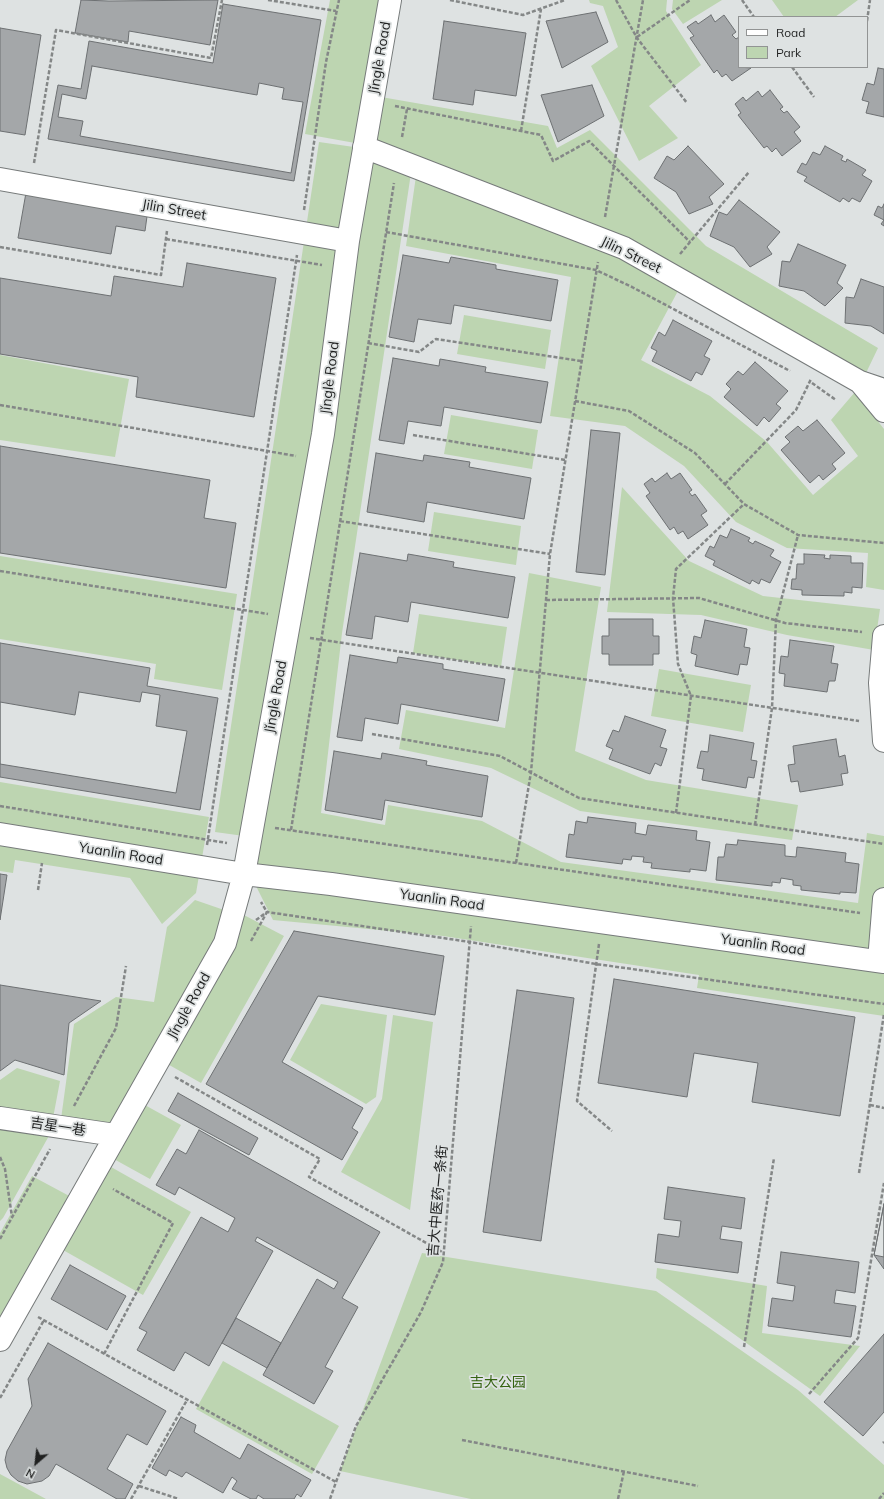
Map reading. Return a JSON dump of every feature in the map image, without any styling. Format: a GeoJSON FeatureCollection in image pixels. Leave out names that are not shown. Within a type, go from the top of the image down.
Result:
{"type":"FeatureCollection","features":[{"type":"Feature","properties":{"kind":"street","name":"Jǐnglè Road"},"geometry":{"type":"LineString","coordinates":[[0,1340],[225,943],[244,874],[318,460],[348,241],[390,0]]}},
{"type":"Feature","properties":{"kind":"street","name":"Jilin Street"},"geometry":{"type":"LineString","coordinates":[[364,147],[624,248],[860,382],[884,390]]}},
{"type":"Feature","properties":{"kind":"street","name":"Jilin Street"},"geometry":{"type":"LineString","coordinates":[[0,179],[348,241]]}},
{"type":"Feature","properties":{"kind":"street"},"geometry":{"type":"LineString","coordinates":[[860,382],[884,411]]}},
{"type":"Feature","properties":{"kind":"street"},"geometry":{"type":"LineString","coordinates":[[876,634],[884,733]]}},
{"type":"Feature","properties":{"kind":"street","name":"Yuanlin Road"},"geometry":{"type":"LineString","coordinates":[[0,834],[244,874],[473,904],[882,962]]}},
{"type":"Feature","properties":{"kind":"street"},"geometry":{"type":"LineString","coordinates":[[882,962],[883,907]]}},
{"type":"Feature","properties":{"kind":"street","name":"吉星一巷"},"geometry":{"type":"LineString","coordinates":[[0,1118],[116,1136]]}},
{"type":"Feature","properties":{"kind":"path"},"geometry":{"type":"LineString","coordinates":[[31,184],[56,30],[211,58],[222,0]]}},
{"type":"Feature","properties":{"kind":"path"},"geometry":{"type":"LineString","coordinates":[[268,0],[336,11]]}},
{"type":"Feature","properties":{"kind":"path"},"geometry":{"type":"LineString","coordinates":[[203,867],[244,610],[326,62],[339,0]]}},
{"type":"Feature","properties":{"kind":"path"},"geometry":{"type":"LineString","coordinates":[[450,0],[523,15],[565,0]]}},
{"type":"Feature","properties":{"kind":"path"},"geometry":{"type":"LineString","coordinates":[[616,0],[637,38],[687,103]]}},
{"type":"Feature","properties":{"kind":"path"},"geometry":{"type":"LineString","coordinates":[[516,863],[531,772],[550,554],[601,240],[644,0]]}},
{"type":"Feature","properties":{"kind":"path"},"geometry":{"type":"LineString","coordinates":[[637,38],[690,0]]}},
{"type":"Feature","properties":{"kind":"path"},"geometry":{"type":"LineString","coordinates":[[742,0],[753,16]]}},
{"type":"Feature","properties":{"kind":"path"},"geometry":{"type":"LineString","coordinates":[[868,16],[870,0]]}},
{"type":"Feature","properties":{"kind":"path"},"geometry":{"type":"LineString","coordinates":[[521,131],[541,9]]}},
{"type":"Feature","properties":{"kind":"path"},"geometry":{"type":"LineString","coordinates":[[793,68],[814,97]]}},
{"type":"Feature","properties":{"kind":"path"},"geometry":{"type":"LineString","coordinates":[[372,101],[541,135],[553,161],[589,141],[690,242]]}},
{"type":"Feature","properties":{"kind":"path"},"geometry":{"type":"LineString","coordinates":[[290,830],[407,109]]}},
{"type":"Feature","properties":{"kind":"path"},"geometry":{"type":"LineString","coordinates":[[665,272],[749,172]]}},
{"type":"Feature","properties":{"kind":"path"},"geometry":{"type":"LineString","coordinates":[[0,247],[161,274],[171,209]]}},
{"type":"Feature","properties":{"kind":"path"},"geometry":{"type":"LineString","coordinates":[[386,232],[596,270],[632,287],[796,374]]}},
{"type":"Feature","properties":{"kind":"path"},"geometry":{"type":"LineString","coordinates":[[166,239],[344,269]]}},
{"type":"Feature","properties":{"kind":"path"},"geometry":{"type":"LineString","coordinates":[[368,344],[419,352],[436,339],[581,361]]}},
{"type":"Feature","properties":{"kind":"path"},"geometry":{"type":"LineString","coordinates":[[725,484],[796,410],[820,358]]}},
{"type":"Feature","properties":{"kind":"path"},"geometry":{"type":"LineString","coordinates":[[803,378],[836,400]]}},
{"type":"Feature","properties":{"kind":"path"},"geometry":{"type":"LineString","coordinates":[[575,401],[629,411],[695,454],[744,504],[798,535],[884,543]]}},
{"type":"Feature","properties":{"kind":"path"},"geometry":{"type":"LineString","coordinates":[[0,405],[318,460]]}},
{"type":"Feature","properties":{"kind":"path"},"geometry":{"type":"LineString","coordinates":[[413,435],[565,460]]}},
{"type":"Feature","properties":{"kind":"path"},"geometry":{"type":"LineString","coordinates":[[676,813],[691,696],[678,664],[673,598],[676,569],[744,504]]}},
{"type":"Feature","properties":{"kind":"path"},"geometry":{"type":"LineString","coordinates":[[340,521],[550,554]]}},
{"type":"Feature","properties":{"kind":"path"},"geometry":{"type":"LineString","coordinates":[[756,825],[772,708],[776,620],[798,535]]}},
{"type":"Feature","properties":{"kind":"path"},"geometry":{"type":"LineString","coordinates":[[0,571],[244,610],[289,625],[321,640],[772,708],[884,733]]}},
{"type":"Feature","properties":{"kind":"path"},"geometry":{"type":"LineString","coordinates":[[546,600],[699,598],[776,620],[876,634]]}},
{"type":"Feature","properties":{"kind":"path"},"geometry":{"type":"LineString","coordinates":[[372,734],[500,756],[579,798],[884,844]]}},
{"type":"Feature","properties":{"kind":"path"},"geometry":{"type":"LineString","coordinates":[[0,806],[249,846]]}},
{"type":"Feature","properties":{"kind":"path"},"geometry":{"type":"LineString","coordinates":[[253,825],[516,863],[883,907]]}},
{"type":"Feature","properties":{"kind":"path","name":"吉大中医药一条街"},"geometry":{"type":"LineString","coordinates":[[330,1499],[356,1426],[421,1312],[443,1262],[473,904]]}},
{"type":"Feature","properties":{"kind":"path"},"geometry":{"type":"LineString","coordinates":[[255,920],[267,912],[470,942],[596,964],[884,1004]]}},
{"type":"Feature","properties":{"kind":"path"},"geometry":{"type":"LineString","coordinates":[[602,922],[577,1101],[612,1131]]}},
{"type":"Feature","properties":{"kind":"path"},"geometry":{"type":"LineString","coordinates":[[860,1172],[884,1014]]}},
{"type":"Feature","properties":{"kind":"path"},"geometry":{"type":"LineString","coordinates":[[155,1066],[320,1159],[309,1178],[444,1253]]}},
{"type":"Feature","properties":{"kind":"path"},"geometry":{"type":"LineString","coordinates":[[870,1105],[884,1108]]}},
{"type":"Feature","properties":{"kind":"path"},"geometry":{"type":"LineString","coordinates":[[0,1157],[4,1169],[12,1217]]}},
{"type":"Feature","properties":{"kind":"path"},"geometry":{"type":"LineString","coordinates":[[744,1347],[774,1158]]}},
{"type":"Feature","properties":{"kind":"path"},"geometry":{"type":"LineString","coordinates":[[91,1178],[173,1223],[104,1354]]}},
{"type":"Feature","properties":{"kind":"path"},"geometry":{"type":"LineString","coordinates":[[810,1394],[858,1338],[884,1183]]}},
{"type":"Feature","properties":{"kind":"path"},"geometry":{"type":"LineString","coordinates":[[19,1306],[336,1482]]}},
{"type":"Feature","properties":{"kind":"path"},"geometry":{"type":"LineString","coordinates":[[0,1398],[44,1320]]}},
{"type":"Feature","properties":{"kind":"path"},"geometry":{"type":"LineString","coordinates":[[131,1499],[187,1400]]}},
{"type":"Feature","properties":{"kind":"path"},"geometry":{"type":"LineString","coordinates":[[462,1440],[698,1486]]}},
{"type":"Feature","properties":{"kind":"path"},"geometry":{"type":"LineString","coordinates":[[618,1499],[624,1471]]}},
{"type":"Feature","properties":{"kind":"path"},"geometry":{"type":"LineString","coordinates":[[139,1486],[179,1499]]}},
{"type":"Feature","properties":{"kind":"path"},"geometry":{"type":"LineString","coordinates":[[879,1499],[884,1494]]}},
{"type":"Feature","properties":{"kind":"green space"},"geometry":{"type":"Polygon","coordinates":[[[330,0],[381,0],[355,143],[305,134],[330,0]]]}},
{"type":"Feature","properties":{"kind":"green space"},"geometry":{"type":"Polygon","coordinates":[[[589,0],[667,0],[666,11],[701,65],[649,106],[678,138],[639,161],[591,66],[618,47],[603,6],[590,3],[589,0]]]}},
{"type":"Feature","properties":{"kind":"green space"},"geometry":{"type":"Polygon","coordinates":[[[673,0],[722,0],[683,24],[672,9],[673,0]]]}},
{"type":"Feature","properties":{"kind":"green space"},"geometry":{"type":"Polygon","coordinates":[[[772,0],[858,0],[836,16],[783,16],[772,0]]]}},
{"type":"Feature","properties":{"kind":"green space"},"geometry":{"type":"Polygon","coordinates":[[[381,97],[548,126],[557,148],[590,130],[706,246],[878,348],[866,373],[687,274],[641,360],[710,396],[767,442],[813,495],[858,456],[831,420],[855,392],[884,429],[884,590],[866,587],[868,553],[787,548],[736,522],[684,466],[625,426],[550,416],[571,277],[406,246],[418,162],[373,145],[381,97]]]}},
{"type":"Feature","properties":{"kind":"green space"},"geometry":{"type":"Polygon","coordinates":[[[319,142],[354,147],[316,430],[244,836],[215,832],[319,142]]]}},
{"type":"Feature","properties":{"kind":"green space"},"geometry":{"type":"Polygon","coordinates":[[[369,156],[411,173],[342,633],[321,813],[385,825],[388,805],[482,821],[561,862],[858,903],[867,833],[884,836],[884,1016],[697,988],[699,975],[443,936],[273,920],[248,870],[369,156]]]}},
{"type":"Feature","properties":{"kind":"green space"},"geometry":{"type":"Polygon","coordinates":[[[464,315],[551,330],[545,369],[457,354],[464,315]]]}},
{"type":"Feature","properties":{"kind":"green space"},"geometry":{"type":"Polygon","coordinates":[[[0,355],[129,379],[115,457],[0,440],[0,355]]]}},
{"type":"Feature","properties":{"kind":"green space"},"geometry":{"type":"Polygon","coordinates":[[[451,415],[538,430],[532,469],[444,454],[451,415]]]}},
{"type":"Feature","properties":{"kind":"green space"},"geometry":{"type":"Polygon","coordinates":[[[622,487],[689,561],[763,596],[880,609],[874,650],[787,635],[701,615],[607,612],[622,487]]]}},
{"type":"Feature","properties":{"kind":"green space"},"geometry":{"type":"Polygon","coordinates":[[[434,512],[521,526],[516,565],[428,551],[434,512]]]}},
{"type":"Feature","properties":{"kind":"green space"},"geometry":{"type":"Polygon","coordinates":[[[0,556],[237,594],[222,690],[154,679],[156,664],[0,639],[0,556]]]}},
{"type":"Feature","properties":{"kind":"green space"},"geometry":{"type":"Polygon","coordinates":[[[529,573],[601,587],[575,751],[646,780],[798,805],[792,840],[580,811],[491,768],[399,749],[406,710],[505,728],[529,573]]]}},
{"type":"Feature","properties":{"kind":"green space"},"geometry":{"type":"Polygon","coordinates":[[[419,614],[507,627],[501,667],[413,653],[419,614]]]}},
{"type":"Feature","properties":{"kind":"green space"},"geometry":{"type":"Polygon","coordinates":[[[659,669],[751,685],[743,732],[651,716],[659,669]]]}},
{"type":"Feature","properties":{"kind":"green space"},"geometry":{"type":"Polygon","coordinates":[[[0,782],[209,817],[196,893],[162,924],[130,878],[15,860],[13,873],[0,871],[0,782]]]}},
{"type":"Feature","properties":{"kind":"green space"},"geometry":{"type":"Polygon","coordinates":[[[195,900],[227,911],[217,947],[113,1129],[61,1119],[74,1024],[116,997],[154,1002],[167,927],[195,900]]]}},
{"type":"Feature","properties":{"kind":"green space"},"geometry":{"type":"Polygon","coordinates":[[[242,914],[284,936],[201,1083],[164,1062],[242,914]]]}},
{"type":"Feature","properties":{"kind":"green space"},"geometry":{"type":"Polygon","coordinates":[[[321,1004],[387,1015],[376,1097],[366,1104],[290,1060],[321,1004]]]}},
{"type":"Feature","properties":{"kind":"green space"},"geometry":{"type":"Polygon","coordinates":[[[393,1015],[433,1022],[410,1210],[341,1172],[382,1099],[393,1015]]]}},
{"type":"Feature","properties":{"kind":"green space"},"geometry":{"type":"Polygon","coordinates":[[[17,1068],[60,1081],[50,1134],[0,1221],[0,1080],[17,1068]]]}},
{"type":"Feature","properties":{"kind":"green space"},"geometry":{"type":"Polygon","coordinates":[[[143,1104],[181,1125],[150,1179],[112,1158],[143,1104]]]}},
{"type":"Feature","properties":{"kind":"green space"},"geometry":{"type":"Polygon","coordinates":[[[111,1167],[191,1212],[143,1295],[63,1250],[111,1167]]]}},
{"type":"Feature","properties":{"kind":"green space"},"geometry":{"type":"Polygon","coordinates":[[[32,1176],[73,1198],[0,1328],[0,1233],[32,1176]]]}},
{"type":"Feature","properties":{"kind":"green space","name":"吉大公园"},"geometry":{"type":"Polygon","coordinates":[[[422,1253],[656,1291],[798,1390],[884,1465],[884,1499],[471,1499],[340,1471],[422,1253]]]}},
{"type":"Feature","properties":{"kind":"green space"},"geometry":{"type":"Polygon","coordinates":[[[657,1268],[767,1286],[762,1333],[860,1346],[820,1396],[656,1278],[657,1268]]]}},
{"type":"Feature","properties":{"kind":"green space"},"geometry":{"type":"Polygon","coordinates":[[[223,1361],[339,1426],[312,1474],[196,1409],[223,1361]]]}},
{"type":"Feature","properties":{"kind":"green space"},"geometry":{"type":"Polygon","coordinates":[[[0,1474],[46,1499],[0,1499],[0,1474]]]}},
{"type":"Feature","properties":{"kind":"building"},"geometry":{"type":"Polygon","coordinates":[[[81,0],[218,0],[210,45],[129,31],[128,42],[75,33],[81,0]]]}},
{"type":"Feature","properties":{"kind":"building"},"geometry":{"type":"Polygon","coordinates":[[[223,4],[321,20],[294,181],[48,139],[58,85],[81,89],[89,41],[213,63],[223,4]]]}},
{"type":"Feature","properties":{"kind":"building"},"geometry":{"type":"Polygon","coordinates":[[[596,12],[608,42],[562,68],[546,21],[596,12]]]}},
{"type":"Feature","properties":{"kind":"building"},"geometry":{"type":"Polygon","coordinates":[[[711,15],[715,22],[724,15],[736,32],[732,35],[736,39],[738,38],[738,68],[751,68],[732,81],[726,74],[722,77],[717,70],[714,73],[690,38],[694,36],[687,27],[696,21],[698,24],[711,15]]]}},
{"type":"Feature","properties":{"kind":"building"},"geometry":{"type":"Polygon","coordinates":[[[444,21],[526,33],[516,96],[475,90],[473,105],[433,99],[444,21]]]}},
{"type":"Feature","properties":{"kind":"building"},"geometry":{"type":"Polygon","coordinates":[[[0,28],[41,35],[25,135],[0,131],[0,28]]]}},
{"type":"Feature","properties":{"kind":"building"},"geometry":{"type":"Polygon","coordinates":[[[92,66],[257,95],[259,83],[284,88],[282,99],[303,102],[291,173],[80,136],[83,121],[58,117],[62,94],[86,99],[92,66]]]}},
{"type":"Feature","properties":{"kind":"building"},"geometry":{"type":"Polygon","coordinates":[[[878,68],[884,69],[884,117],[866,113],[869,102],[862,100],[867,83],[874,85],[878,68]]]}},
{"type":"Feature","properties":{"kind":"building"},"geometry":{"type":"Polygon","coordinates":[[[592,85],[604,116],[558,142],[541,95],[592,85]]]}},
{"type":"Feature","properties":{"kind":"building"},"geometry":{"type":"Polygon","coordinates":[[[770,90],[783,107],[780,109],[784,113],[787,111],[800,127],[794,132],[801,141],[782,156],[776,148],[772,152],[767,146],[764,148],[738,115],[741,113],[735,104],[743,97],[746,101],[758,91],[762,97],[770,90]]]}},
{"type":"Feature","properties":{"kind":"building"},"geometry":{"type":"Polygon","coordinates":[[[688,146],[724,184],[709,197],[713,204],[689,214],[676,192],[654,178],[667,156],[674,160],[688,146]]]}},
{"type":"Feature","properties":{"kind":"building"},"geometry":{"type":"Polygon","coordinates":[[[825,146],[843,156],[841,160],[846,162],[847,159],[866,170],[862,175],[872,181],[860,202],[852,198],[849,202],[843,198],[840,202],[804,181],[807,177],[797,172],[802,163],[806,165],[813,152],[820,155],[825,146]]]}},
{"type":"Feature","properties":{"kind":"building"},"geometry":{"type":"Polygon","coordinates":[[[27,187],[148,209],[145,231],[116,226],[111,254],[18,238],[27,187]]]}},
{"type":"Feature","properties":{"kind":"building"},"geometry":{"type":"Polygon","coordinates":[[[739,200],[780,232],[767,247],[772,254],[750,267],[734,247],[710,236],[719,212],[727,215],[739,200]]]}},
{"type":"Feature","properties":{"kind":"building"},"geometry":{"type":"Polygon","coordinates":[[[884,204],[884,220],[874,215],[878,206],[882,208],[884,204]]]}},
{"type":"Feature","properties":{"kind":"building"},"geometry":{"type":"Polygon","coordinates":[[[798,244],[846,265],[837,283],[843,288],[825,306],[804,291],[779,286],[782,261],[790,262],[798,244]]]}},
{"type":"Feature","properties":{"kind":"building"},"geometry":{"type":"Polygon","coordinates":[[[403,255],[449,263],[451,257],[496,265],[496,269],[558,280],[551,321],[454,305],[451,324],[418,319],[414,342],[389,337],[403,255]]]}},
{"type":"Feature","properties":{"kind":"building"},"geometry":{"type":"Polygon","coordinates":[[[187,263],[276,278],[254,417],[136,397],[138,377],[0,354],[0,278],[111,296],[114,276],[183,287],[187,263]]]}},
{"type":"Feature","properties":{"kind":"building"},"geometry":{"type":"Polygon","coordinates":[[[861,279],[884,287],[884,334],[871,326],[845,323],[846,297],[854,298],[861,279]]]}},
{"type":"Feature","properties":{"kind":"building"},"geometry":{"type":"Polygon","coordinates":[[[673,320],[712,341],[704,356],[710,359],[702,375],[696,372],[691,381],[652,361],[657,351],[651,348],[659,332],[665,336],[673,320]]]}},
{"type":"Feature","properties":{"kind":"building"},"geometry":{"type":"Polygon","coordinates":[[[393,358],[439,366],[440,359],[486,367],[485,372],[548,382],[541,423],[444,407],[441,426],[408,421],[404,444],[379,440],[393,358]]]}},
{"type":"Feature","properties":{"kind":"building"},"geometry":{"type":"Polygon","coordinates":[[[755,362],[788,391],[776,404],[781,408],[769,422],[764,417],[757,426],[724,397],[731,389],[726,384],[738,371],[743,375],[755,362]]]}},
{"type":"Feature","properties":{"kind":"building"},"geometry":{"type":"Polygon","coordinates":[[[817,420],[845,453],[832,464],[836,469],[823,480],[819,475],[810,483],[781,450],[790,442],[785,437],[798,426],[803,431],[817,420]]]}},
{"type":"Feature","properties":{"kind":"building"},"geometry":{"type":"Polygon","coordinates":[[[591,430],[620,433],[605,575],[576,572],[591,430]]]}},
{"type":"Feature","properties":{"kind":"building"},"geometry":{"type":"Polygon","coordinates":[[[0,446],[210,480],[204,518],[236,523],[226,588],[0,553],[0,446]]]}},
{"type":"Feature","properties":{"kind":"building"},"geometry":{"type":"Polygon","coordinates":[[[376,453],[423,461],[424,455],[470,462],[469,467],[531,478],[524,519],[427,502],[424,522],[367,512],[376,453]]]}},
{"type":"Feature","properties":{"kind":"building"},"geometry":{"type":"Polygon","coordinates":[[[667,473],[671,479],[680,473],[692,490],[689,492],[692,496],[695,494],[707,511],[701,515],[708,525],[688,539],[683,531],[678,534],[674,527],[670,530],[646,496],[650,493],[644,484],[652,478],[655,482],[667,473]]]}},
{"type":"Feature","properties":{"kind":"building"},"geometry":{"type":"Polygon","coordinates":[[[731,529],[750,538],[748,541],[753,544],[755,541],[774,550],[770,556],[781,562],[770,583],[761,579],[759,584],[752,580],[750,584],[713,565],[715,561],[705,556],[710,546],[714,548],[720,535],[727,538],[731,529]]]}},
{"type":"Feature","properties":{"kind":"building"},"geometry":{"type":"Polygon","coordinates":[[[360,553],[407,561],[408,554],[454,562],[453,567],[515,577],[508,618],[411,602],[408,622],[375,616],[372,639],[346,635],[360,553]]]}},
{"type":"Feature","properties":{"kind":"building"},"geometry":{"type":"Polygon","coordinates":[[[804,554],[825,555],[824,558],[830,559],[830,555],[851,556],[851,563],[863,563],[862,588],[852,587],[852,593],[844,592],[844,596],[802,595],[802,590],[791,589],[792,579],[796,579],[797,564],[804,564],[804,554]]]}},
{"type":"Feature","properties":{"kind":"building"},"geometry":{"type":"Polygon","coordinates":[[[609,619],[653,619],[653,636],[659,636],[659,654],[653,654],[653,665],[609,665],[609,654],[602,654],[602,636],[609,636],[609,619]]]}},
{"type":"Feature","properties":{"kind":"building"},"geometry":{"type":"Polygon","coordinates":[[[705,620],[747,629],[744,647],[750,648],[747,665],[740,664],[738,675],[695,666],[697,655],[691,653],[694,636],[701,638],[705,620]]]}},
{"type":"Feature","properties":{"kind":"building"},"geometry":{"type":"Polygon","coordinates":[[[790,640],[834,646],[831,663],[838,664],[835,681],[829,681],[827,692],[784,686],[785,674],[779,673],[781,656],[788,657],[790,640]]]}},
{"type":"Feature","properties":{"kind":"building"},"geometry":{"type":"Polygon","coordinates":[[[0,643],[150,668],[147,686],[218,698],[200,810],[0,777],[0,643]]]}},
{"type":"Feature","properties":{"kind":"building"},"geometry":{"type":"Polygon","coordinates":[[[350,655],[397,663],[398,657],[443,664],[443,669],[505,679],[498,721],[401,704],[398,724],[365,718],[362,741],[337,737],[350,655]]]}},
{"type":"Feature","properties":{"kind":"building"},"geometry":{"type":"Polygon","coordinates":[[[79,692],[140,702],[142,692],[160,695],[156,726],[187,731],[176,793],[0,764],[0,702],[75,715],[79,692]]]}},
{"type":"Feature","properties":{"kind":"building"},"geometry":{"type":"Polygon","coordinates":[[[625,716],[666,730],[660,747],[667,749],[661,766],[655,763],[650,774],[609,759],[613,749],[606,746],[613,730],[619,732],[625,716]]]}},
{"type":"Feature","properties":{"kind":"building"},"geometry":{"type":"Polygon","coordinates":[[[710,735],[754,743],[751,760],[757,761],[754,778],[748,777],[746,788],[702,780],[704,769],[697,768],[701,751],[708,752],[710,735]]]}},
{"type":"Feature","properties":{"kind":"building"},"geometry":{"type":"Polygon","coordinates":[[[836,739],[839,757],[845,755],[848,773],[841,774],[843,785],[800,792],[798,781],[791,782],[788,765],[795,764],[793,746],[836,739]]]}},
{"type":"Feature","properties":{"kind":"building"},"geometry":{"type":"Polygon","coordinates":[[[334,751],[381,759],[382,753],[427,761],[426,765],[488,776],[482,817],[385,800],[382,820],[325,810],[334,751]]]}},
{"type":"Feature","properties":{"kind":"building"},"geometry":{"type":"Polygon","coordinates":[[[588,817],[636,823],[635,833],[646,835],[648,825],[697,831],[696,840],[710,842],[706,871],[690,869],[690,872],[651,868],[652,863],[643,862],[644,857],[632,856],[631,860],[623,859],[622,864],[566,857],[569,834],[574,835],[576,821],[587,823],[588,817]]]}},
{"type":"Feature","properties":{"kind":"building"},"geometry":{"type":"Polygon","coordinates":[[[738,840],[785,845],[785,856],[796,857],[797,847],[846,853],[845,862],[859,864],[856,893],[840,892],[840,894],[801,890],[801,886],[793,885],[793,880],[781,878],[780,883],[772,882],[772,886],[716,880],[718,857],[724,857],[726,844],[737,845],[738,840]]]}},
{"type":"Feature","properties":{"kind":"building"},"geometry":{"type":"Polygon","coordinates":[[[0,874],[7,875],[0,920],[0,874]]]}},
{"type":"Feature","properties":{"kind":"building"},"geometry":{"type":"Polygon","coordinates":[[[294,931],[444,956],[435,1015],[318,996],[282,1062],[363,1108],[352,1128],[358,1132],[342,1160],[206,1084],[294,931]]]}},
{"type":"Feature","properties":{"kind":"building"},"geometry":{"type":"Polygon","coordinates":[[[614,979],[855,1017],[840,1116],[752,1102],[758,1063],[694,1053],[687,1097],[598,1083],[614,979]]]}},
{"type":"Feature","properties":{"kind":"building"},"geometry":{"type":"Polygon","coordinates":[[[0,985],[101,1001],[69,1023],[64,1075],[15,1060],[0,1071],[0,985]]]}},
{"type":"Feature","properties":{"kind":"building"},"geometry":{"type":"Polygon","coordinates":[[[517,990],[574,998],[541,1241],[483,1232],[517,990]]]}},
{"type":"Feature","properties":{"kind":"building"},"geometry":{"type":"Polygon","coordinates":[[[178,1093],[258,1138],[249,1155],[168,1111],[178,1093]]]}},
{"type":"Feature","properties":{"kind":"building"},"geometry":{"type":"Polygon","coordinates":[[[199,1130],[380,1232],[342,1298],[358,1307],[325,1367],[333,1371],[314,1404],[263,1375],[317,1279],[334,1289],[338,1282],[257,1237],[255,1241],[273,1251],[209,1366],[185,1352],[174,1371],[137,1350],[147,1332],[139,1328],[201,1217],[228,1232],[235,1218],[179,1187],[175,1195],[156,1185],[177,1149],[186,1154],[199,1130]]]}},
{"type":"Feature","properties":{"kind":"building"},"geometry":{"type":"Polygon","coordinates":[[[668,1187],[745,1198],[741,1229],[722,1226],[720,1239],[742,1242],[738,1273],[655,1262],[658,1234],[679,1237],[681,1221],[664,1219],[668,1187]]]}},
{"type":"Feature","properties":{"kind":"building"},"geometry":{"type":"Polygon","coordinates":[[[884,1204],[884,1269],[874,1255],[884,1204]]]}},
{"type":"Feature","properties":{"kind":"building"},"geometry":{"type":"Polygon","coordinates":[[[884,1204],[884,1257],[874,1255],[884,1204]]]}},
{"type":"Feature","properties":{"kind":"building"},"geometry":{"type":"Polygon","coordinates":[[[781,1252],[859,1262],[855,1293],[836,1290],[834,1303],[856,1306],[851,1337],[768,1326],[772,1298],[793,1301],[795,1286],[777,1283],[781,1252]]]}},
{"type":"Feature","properties":{"kind":"building"},"geometry":{"type":"Polygon","coordinates":[[[70,1265],[126,1296],[107,1330],[51,1299],[70,1265]]]}},
{"type":"Feature","properties":{"kind":"building"},"geometry":{"type":"Polygon","coordinates":[[[236,1318],[281,1343],[267,1368],[222,1343],[236,1318]]]}},
{"type":"Feature","properties":{"kind":"building"},"geometry":{"type":"Polygon","coordinates":[[[884,1334],[884,1412],[863,1436],[824,1402],[884,1334]]]}},
{"type":"Feature","properties":{"kind":"building"},"geometry":{"type":"Polygon","coordinates":[[[48,1343],[166,1411],[147,1445],[127,1434],[107,1469],[133,1484],[125,1499],[117,1499],[56,1464],[49,1476],[42,1481],[27,1484],[18,1481],[11,1475],[7,1468],[5,1460],[7,1451],[32,1406],[28,1379],[48,1343]]]}},
{"type":"Feature","properties":{"kind":"building"},"geometry":{"type":"Polygon","coordinates":[[[181,1417],[196,1425],[194,1432],[240,1459],[248,1444],[311,1480],[301,1497],[297,1494],[294,1499],[264,1499],[258,1495],[256,1499],[251,1499],[232,1489],[237,1481],[232,1477],[223,1493],[186,1472],[182,1477],[169,1470],[166,1476],[152,1468],[181,1417]]]}}]}
